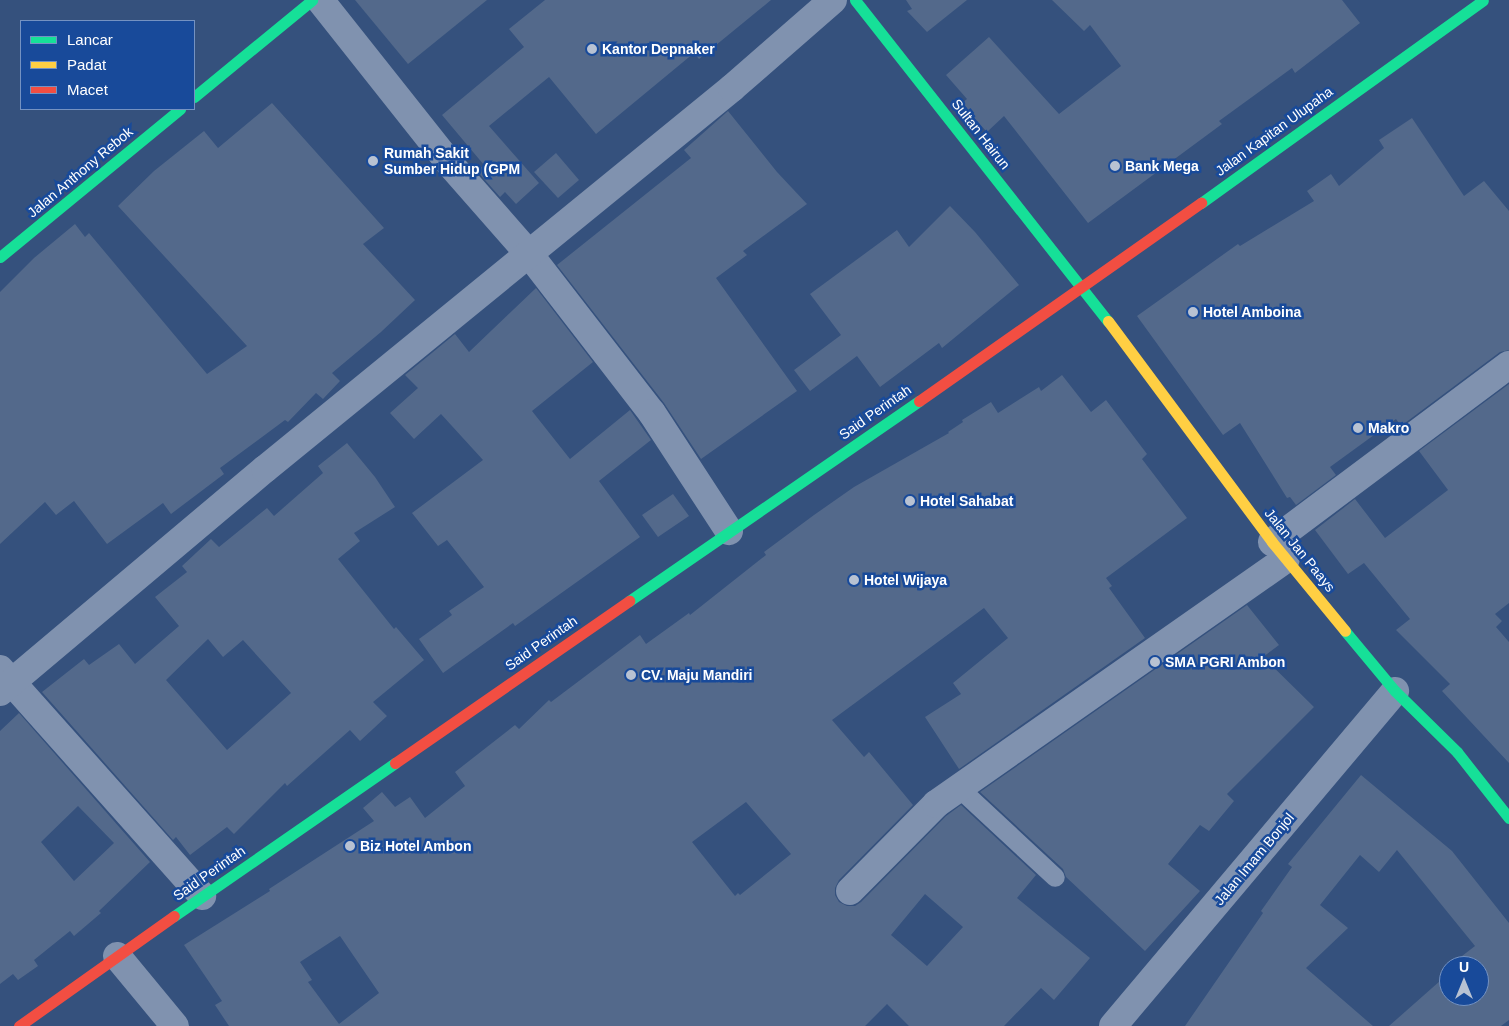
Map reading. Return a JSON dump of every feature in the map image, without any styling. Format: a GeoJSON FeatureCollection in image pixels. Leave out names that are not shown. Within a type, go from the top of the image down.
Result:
{"type":"FeatureCollection","features":[{"type":"Feature","properties":{"kind":"main road"},"geometry":{"type":"LineString","coordinates":[[195,97],[312,0]]}},
{"type":"Feature","properties":{"kind":"main road","name":"Sultan Hairun"},"geometry":{"type":"LineString","coordinates":[[855,0],[1083,287]]}},
{"type":"Feature","properties":{"kind":"main road","name":"Jalan Kapitan Ulupaha"},"geometry":{"type":"LineString","coordinates":[[1083,287],[1483,0]]}},
{"type":"Feature","properties":{"kind":"main road","name":"Jalan Anthony Rebok"},"geometry":{"type":"LineString","coordinates":[[0,257],[179,110]]}},
{"type":"Feature","properties":{"kind":"main road","name":"Said Perintah"},"geometry":{"type":"LineString","coordinates":[[19,1026],[202,896],[1083,287]]}},
{"type":"Feature","properties":{"kind":"main road","name":"Jalan Jan Paays"},"geometry":{"type":"LineString","coordinates":[[1083,287],[1279,550],[1395,691],[1457,752],[1509,818]]}},
{"type":"Feature","properties":{"kind":"street"},"geometry":{"type":"LineString","coordinates":[[320,0],[457,172],[529,254],[652,413],[729,531]]}},
{"type":"Feature","properties":{"kind":"street"},"geometry":{"type":"LineString","coordinates":[[202,896],[4,681],[732,88],[833,0]]}},
{"type":"Feature","properties":{"kind":"street"},"geometry":{"type":"LineString","coordinates":[[850,891],[936,804],[1279,550],[1509,365]]}},
{"type":"Feature","properties":{"kind":"street","name":"Jalan Imam Bonjol"},"geometry":{"type":"LineString","coordinates":[[1113,1026],[1395,691]]}},
{"type":"Feature","properties":{"kind":"street"},"geometry":{"type":"LineString","coordinates":[[117,956],[175,1026]]}},
{"type":"Feature","properties":{"kind":"lane"},"geometry":{"type":"LineString","coordinates":[[958,787],[1055,877]]}},
{"type":"Feature","properties":{"kind":"building"},"geometry":{"type":"Polygon","coordinates":[[[355,0],[487,0],[408,64],[355,0]]]}},
{"type":"Feature","properties":{"kind":"building"},"geometry":{"type":"Polygon","coordinates":[[[545,0],[771,0],[699,59],[694,53],[596,134],[549,77],[489,126],[539,183],[516,204],[505,192],[500,197],[477,171],[484,165],[442,115],[524,47],[509,29],[545,0]]]}},
{"type":"Feature","properties":{"kind":"building"},"geometry":{"type":"Polygon","coordinates":[[[906,0],[967,0],[927,32],[907,11],[912,9],[906,0]]]}},
{"type":"Feature","properties":{"kind":"building"},"geometry":{"type":"Polygon","coordinates":[[[1052,0],[1342,0],[1360,23],[1295,73],[1292,68],[1219,121],[1222,124],[1088,223],[1004,116],[987,132],[961,104],[967,99],[946,75],[989,37],[1059,114],[1121,66],[1090,25],[1084,31],[1052,0]]]}},
{"type":"Feature","properties":{"kind":"building"},"geometry":{"type":"Polygon","coordinates":[[[272,103],[384,228],[363,244],[415,300],[381,332],[332,373],[340,381],[323,399],[316,393],[288,422],[285,420],[220,468],[224,474],[171,514],[163,503],[107,544],[74,501],[56,515],[45,502],[0,544],[0,292],[34,258],[75,224],[85,237],[89,233],[207,374],[247,346],[118,206],[154,171],[204,131],[218,148],[272,103]]]}},
{"type":"Feature","properties":{"kind":"building"},"geometry":{"type":"Polygon","coordinates":[[[728,111],[777,172],[807,204],[743,251],[747,255],[716,278],[797,391],[701,459],[664,403],[557,265],[691,158],[684,150],[728,111]]]}},
{"type":"Feature","properties":{"kind":"building"},"geometry":{"type":"Polygon","coordinates":[[[1412,118],[1464,196],[1484,181],[1509,211],[1509,350],[1500,352],[1401,426],[1396,419],[1330,467],[1336,475],[1296,505],[1290,497],[1287,498],[1240,423],[1223,435],[1137,316],[1238,244],[1240,246],[1314,201],[1307,191],[1331,174],[1339,186],[1384,148],[1379,140],[1412,118]]]}},
{"type":"Feature","properties":{"kind":"building"},"geometry":{"type":"Polygon","coordinates":[[[556,153],[579,180],[558,198],[534,172],[556,153]]]}},
{"type":"Feature","properties":{"kind":"building"},"geometry":{"type":"Polygon","coordinates":[[[950,206],[975,232],[1019,285],[942,348],[939,343],[880,387],[857,356],[810,391],[794,370],[841,335],[810,294],[897,230],[909,247],[950,206]]]}},
{"type":"Feature","properties":{"kind":"building"},"geometry":{"type":"Polygon","coordinates":[[[536,288],[593,362],[532,411],[570,459],[630,410],[651,440],[599,481],[640,537],[515,626],[513,623],[443,673],[419,639],[452,615],[449,611],[484,587],[447,540],[438,546],[412,513],[483,460],[441,414],[414,439],[390,413],[418,388],[405,375],[455,334],[469,352],[536,288]]]}},
{"type":"Feature","properties":{"kind":"building"},"geometry":{"type":"Polygon","coordinates":[[[1062,375],[1091,412],[1106,400],[1147,454],[1142,459],[1187,518],[1106,578],[1112,586],[1109,588],[1145,638],[959,769],[925,717],[961,694],[953,683],[1008,638],[984,608],[832,720],[864,757],[869,752],[913,805],[839,880],[835,888],[835,895],[839,902],[847,906],[855,906],[861,902],[946,816],[961,805],[1036,875],[1017,898],[1090,958],[1054,1000],[1041,988],[1004,1026],[909,1026],[887,1004],[865,1026],[229,1026],[215,1005],[222,1001],[184,945],[270,891],[269,889],[374,821],[363,808],[382,792],[395,807],[410,797],[425,818],[465,786],[455,772],[515,725],[519,729],[549,700],[551,702],[640,635],[646,644],[689,613],[690,615],[766,555],[764,552],[814,515],[854,487],[949,433],[963,422],[962,420],[991,402],[998,413],[1039,387],[1041,391],[1062,375]],[[746,802],[692,842],[735,896],[738,893],[740,895],[791,854],[746,802]],[[925,894],[891,935],[927,966],[963,927],[925,894]],[[340,936],[300,962],[312,980],[308,982],[339,1024],[379,993],[340,936]]]}},
{"type":"Feature","properties":{"kind":"building"},"geometry":{"type":"Polygon","coordinates":[[[1509,384],[1509,603],[1495,614],[1502,621],[1496,627],[1509,642],[1509,763],[1442,691],[1450,684],[1396,630],[1410,619],[1364,563],[1348,574],[1315,530],[1355,499],[1385,538],[1448,490],[1419,451],[1509,384]]]}},
{"type":"Feature","properties":{"kind":"building"},"geometry":{"type":"Polygon","coordinates":[[[347,443],[375,477],[395,507],[354,533],[360,541],[338,559],[394,629],[396,627],[424,660],[373,702],[387,716],[360,741],[350,730],[287,786],[285,783],[234,834],[227,827],[190,855],[176,837],[173,840],[42,692],[84,659],[89,665],[119,644],[135,664],[179,626],[155,597],[187,572],[182,566],[211,539],[219,547],[267,508],[274,516],[323,473],[318,466],[347,443]],[[208,639],[166,680],[227,750],[291,693],[243,640],[223,657],[208,639]]]}},
{"type":"Feature","properties":{"kind":"building"},"geometry":{"type":"Polygon","coordinates":[[[673,494],[689,516],[658,537],[642,515],[673,494]]]}},
{"type":"Feature","properties":{"kind":"building"},"geometry":{"type":"Polygon","coordinates":[[[1247,605],[1279,645],[1263,657],[1314,707],[1227,794],[1234,801],[1209,831],[1200,825],[1168,864],[1200,891],[1145,951],[1066,877],[1063,869],[980,792],[1247,605]]]}},
{"type":"Feature","properties":{"kind":"building"},"geometry":{"type":"Polygon","coordinates":[[[19,713],[150,862],[99,911],[101,913],[74,936],[70,931],[34,960],[38,966],[18,980],[13,974],[0,984],[0,731],[19,713]],[[78,806],[41,842],[74,881],[114,843],[78,806]]]}},
{"type":"Feature","properties":{"kind":"building"},"geometry":{"type":"Polygon","coordinates":[[[1361,775],[1452,851],[1509,923],[1509,1020],[1501,1026],[1389,1026],[1439,982],[1439,1006],[1489,1006],[1489,956],[1462,956],[1475,946],[1397,850],[1379,872],[1360,855],[1320,905],[1348,928],[1306,968],[1373,1026],[1185,1026],[1263,913],[1261,911],[1292,867],[1288,864],[1361,775]]]}},
{"type":"Feature","properties":{"kind":"traffic: fast"},"geometry":{"type":"LineString","coordinates":[[195,96],[312,0]]}},
{"type":"Feature","properties":{"kind":"traffic: fast"},"geometry":{"type":"LineString","coordinates":[[855,0],[1108,321]]}},
{"type":"Feature","properties":{"kind":"traffic: fast"},"geometry":{"type":"LineString","coordinates":[[1201,203],[1483,0]]}},
{"type":"Feature","properties":{"kind":"traffic: fast"},"geometry":{"type":"LineString","coordinates":[[0,257],[179,110]]}},
{"type":"Feature","properties":{"kind":"traffic: fast"},"geometry":{"type":"LineString","coordinates":[[629,601],[919,401]]}},
{"type":"Feature","properties":{"kind":"traffic: fast"},"geometry":{"type":"LineString","coordinates":[[1345,631],[1395,691],[1457,752],[1509,818]]}},
{"type":"Feature","properties":{"kind":"traffic: fast"},"geometry":{"type":"LineString","coordinates":[[174,916],[395,763]]}},
{"type":"Feature","properties":{"kind":"traffic: slow"},"geometry":{"type":"LineString","coordinates":[[1108,321],[1272,542],[1345,631]]}},
{"type":"Feature","properties":{"kind":"traffic: jam"},"geometry":{"type":"LineString","coordinates":[[919,401],[1201,203]]}},
{"type":"Feature","properties":{"kind":"traffic: jam"},"geometry":{"type":"LineString","coordinates":[[395,763],[629,601]]}},
{"type":"Feature","properties":{"kind":"traffic: jam"},"geometry":{"type":"LineString","coordinates":[[19,1026],[174,916]]}},
{"type":"Feature","properties":{"kind":"place","name":"Kantor Depnaker"},"geometry":{"type":"Point","coordinates":[592,49]}},
{"type":"Feature","properties":{"kind":"place","name":"Rumah Sakit Sumber Hidup (GPM"},"geometry":{"type":"Point","coordinates":[373,161]}},
{"type":"Feature","properties":{"kind":"place","name":"Bank Mega"},"geometry":{"type":"Point","coordinates":[1115,166]}},
{"type":"Feature","properties":{"kind":"place","name":"Hotel Amboina"},"geometry":{"type":"Point","coordinates":[1193,312]}},
{"type":"Feature","properties":{"kind":"place","name":"Makro"},"geometry":{"type":"Point","coordinates":[1358,428]}},
{"type":"Feature","properties":{"kind":"place","name":"Hotel Sahabat"},"geometry":{"type":"Point","coordinates":[910,501]}},
{"type":"Feature","properties":{"kind":"place","name":"Hotel Wijaya"},"geometry":{"type":"Point","coordinates":[854,580]}},
{"type":"Feature","properties":{"kind":"place","name":"SMA PGRI Ambon"},"geometry":{"type":"Point","coordinates":[1155,662]}},
{"type":"Feature","properties":{"kind":"place","name":"CV. Maju Mandiri"},"geometry":{"type":"Point","coordinates":[631,675]}},
{"type":"Feature","properties":{"kind":"place","name":"Biz Hotel Ambon"},"geometry":{"type":"Point","coordinates":[350,846]}}]}
